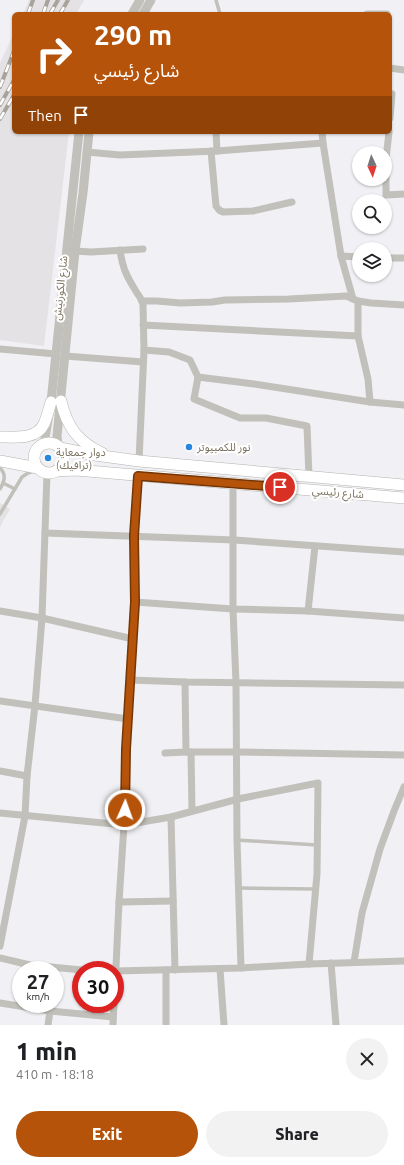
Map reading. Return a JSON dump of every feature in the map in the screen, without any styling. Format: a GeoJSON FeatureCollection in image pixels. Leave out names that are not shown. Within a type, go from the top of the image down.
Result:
{"type":"FeatureCollection","features":[{"type":"Feature","properties":{"kind":"highway"},"geometry":{"type":"LineString","coordinates":[[0,438],[29,436],[38,431],[42,427],[56,401],[64,413],[73,432],[78,438],[93,448],[122,459]]}},
{"type":"Feature","properties":{"kind":"highway"},"geometry":{"type":"LineString","coordinates":[[0,438],[43,445],[51,444],[59,447],[63,454],[63,462],[60,468],[45,470],[34,462],[36,450],[43,445]]}},
{"type":"Feature","properties":{"kind":"highway","name":"شارع رئيسي"},"geometry":{"type":"LineString","coordinates":[[59,447],[95,455],[139,461],[404,485]]}},
{"type":"Feature","properties":{"kind":"highway","name":"شارع رئيسي"},"geometry":{"type":"LineString","coordinates":[[0,461],[45,470],[76,470],[404,498]]}},
{"type":"Feature","properties":{"kind":"street"},"geometry":{"type":"LineString","coordinates":[[133,12],[140,0]]}},
{"type":"Feature","properties":{"kind":"street"},"geometry":{"type":"LineString","coordinates":[[144,12],[151,0]]}},
{"type":"Feature","properties":{"kind":"street"},"geometry":{"type":"LineString","coordinates":[[392,68],[404,70]]}},
{"type":"Feature","properties":{"kind":"street","name":"شارع الكورنيش"},"geometry":{"type":"LineString","coordinates":[[59,447],[57,436],[56,401],[79,134]]}},
{"type":"Feature","properties":{"kind":"street","name":"شارع الكورنيش"},"geometry":{"type":"LineString","coordinates":[[60,355],[83,192],[89,134]]}},
{"type":"Feature","properties":{"kind":"street"},"geometry":{"type":"LineString","coordinates":[[216,134],[214,151],[216,206],[219,210],[223,212],[253,211],[292,202]]}},
{"type":"Feature","properties":{"kind":"street"},"geometry":{"type":"LineString","coordinates":[[322,134],[341,256],[356,300],[358,336],[368,379],[370,402]]}},
{"type":"Feature","properties":{"kind":"street"},"geometry":{"type":"LineString","coordinates":[[389,134],[386,159],[386,194],[404,194]]}},
{"type":"Feature","properties":{"kind":"street"},"geometry":{"type":"LineString","coordinates":[[87,152],[120,155],[214,151],[323,143]]}},
{"type":"Feature","properties":{"kind":"street"},"geometry":{"type":"LineString","coordinates":[[73,192],[83,192]]}},
{"type":"Feature","properties":{"kind":"street"},"geometry":{"type":"LineString","coordinates":[[75,251],[86,252],[143,249]]}},
{"type":"Feature","properties":{"kind":"street"},"geometry":{"type":"LineString","coordinates":[[120,250],[122,264],[134,290],[142,301],[144,350],[139,461]]}},
{"type":"Feature","properties":{"kind":"street"},"geometry":{"type":"LineString","coordinates":[[341,256],[352,257]]}},
{"type":"Feature","properties":{"kind":"street"},"geometry":{"type":"LineString","coordinates":[[392,258],[404,258]]}},
{"type":"Feature","properties":{"kind":"street"},"geometry":{"type":"LineString","coordinates":[[142,301],[180,303],[346,296],[371,303],[404,305]]}},
{"type":"Feature","properties":{"kind":"street"},"geometry":{"type":"LineString","coordinates":[[143,325],[358,336]]}},
{"type":"Feature","properties":{"kind":"street"},"geometry":{"type":"LineString","coordinates":[[0,349],[143,362]]}},
{"type":"Feature","properties":{"kind":"street"},"geometry":{"type":"LineString","coordinates":[[144,350],[169,352],[190,360],[198,378],[194,399],[240,418],[266,418],[307,426],[309,477]]}},
{"type":"Feature","properties":{"kind":"street"},"geometry":{"type":"LineString","coordinates":[[198,378],[254,384],[370,402],[404,405]]}},
{"type":"Feature","properties":{"kind":"street","name":"شارع الكورنيش"},"geometry":{"type":"LineString","coordinates":[[43,445],[56,401]]}},
{"type":"Feature","properties":{"kind":"street"},"geometry":{"type":"LineString","coordinates":[[0,946],[25,816],[26,776],[35,706],[42,618],[45,470]]}},
{"type":"Feature","properties":{"kind":"street"},"geometry":{"type":"LineString","coordinates":[[116,961],[135,602],[134,536],[138,476]]}},
{"type":"Feature","properties":{"kind":"street"},"geometry":{"type":"LineString","coordinates":[[234,483],[233,609],[236,683],[238,799],[237,840],[240,968]]}},
{"type":"Feature","properties":{"kind":"street"},"geometry":{"type":"LineString","coordinates":[[44,533],[234,540],[404,552]]}},
{"type":"Feature","properties":{"kind":"street"},"geometry":{"type":"LineString","coordinates":[[308,611],[315,546]]}},
{"type":"Feature","properties":{"kind":"street"},"geometry":{"type":"LineString","coordinates":[[135,602],[233,609],[308,611],[404,618]]}},
{"type":"Feature","properties":{"kind":"street"},"geometry":{"type":"LineString","coordinates":[[0,611],[42,618],[133,639]]}},
{"type":"Feature","properties":{"kind":"street"},"geometry":{"type":"LineString","coordinates":[[130,680],[404,686]]}},
{"type":"Feature","properties":{"kind":"street"},"geometry":{"type":"LineString","coordinates":[[185,682],[192,811]]}},
{"type":"Feature","properties":{"kind":"street"},"geometry":{"type":"LineString","coordinates":[[0,701],[128,718]]}},
{"type":"Feature","properties":{"kind":"street"},"geometry":{"type":"LineString","coordinates":[[164,753],[237,752],[404,755]]}},
{"type":"Feature","properties":{"kind":"street"},"geometry":{"type":"LineString","coordinates":[[0,771],[26,776]]}},
{"type":"Feature","properties":{"kind":"street"},"geometry":{"type":"LineString","coordinates":[[0,813],[124,825],[172,817],[238,799],[318,783],[315,889],[309,964]]}},
{"type":"Feature","properties":{"kind":"street"},"geometry":{"type":"LineString","coordinates":[[354,962],[362,913],[380,849],[404,787]]}},
{"type":"Feature","properties":{"kind":"street"},"geometry":{"type":"LineString","coordinates":[[172,817],[174,970]]}},
{"type":"Feature","properties":{"kind":"street"},"geometry":{"type":"LineString","coordinates":[[119,902],[173,901]]}},
{"type":"Feature","properties":{"kind":"street"},"geometry":{"type":"LineString","coordinates":[[0,905],[8,907]]}},
{"type":"Feature","properties":{"kind":"street"},"geometry":{"type":"LineString","coordinates":[[0,958],[30,965],[72,969]]}},
{"type":"Feature","properties":{"kind":"street"},"geometry":{"type":"LineString","coordinates":[[124,972],[404,961]]}},
{"type":"Feature","properties":{"kind":"street"},"geometry":{"type":"LineString","coordinates":[[331,963],[336,1025]]}},
{"type":"Feature","properties":{"kind":"street"},"geometry":{"type":"LineString","coordinates":[[220,969],[224,1025]]}},
{"type":"Feature","properties":{"kind":"street"},"geometry":{"type":"LineString","coordinates":[[166,970],[166,1025]]}},
{"type":"Feature","properties":{"kind":"street"},"geometry":{"type":"LineString","coordinates":[[0,1003],[12,1005]]}},
{"type":"Feature","properties":{"kind":"street"},"geometry":{"type":"LineString","coordinates":[[64,1012],[113,1016]]}},
{"type":"Feature","properties":{"kind":"street"},"geometry":{"type":"LineString","coordinates":[[48,1025],[50,1013]]}},
{"type":"Feature","properties":{"kind":"street"},"geometry":{"type":"LineString","coordinates":[[113,1013],[113,1025]]}},
{"type":"Feature","properties":{"kind":"lane"},"geometry":{"type":"LineString","coordinates":[[216,0],[219,12]]}},
{"type":"Feature","properties":{"kind":"lane"},"geometry":{"type":"LineString","coordinates":[[0,468],[4,474],[3,483],[0,489]]}},
{"type":"Feature","properties":{"kind":"lane"},"geometry":{"type":"LineString","coordinates":[[0,514],[24,474],[33,471],[45,470]]}},
{"type":"Feature","properties":{"kind":"lane"},"geometry":{"type":"LineString","coordinates":[[3,483],[15,488]]}},
{"type":"Feature","properties":{"kind":"lane"},"geometry":{"type":"LineString","coordinates":[[237,840],[317,845]]}},
{"type":"Feature","properties":{"kind":"lane"},"geometry":{"type":"LineString","coordinates":[[238,888],[315,889]]}},
{"type":"Feature","properties":{"kind":"shaded area"},"geometry":{"type":"Polygon","coordinates":[[[29,0],[84,0],[77,12],[24,12],[29,0]]]}},
{"type":"Feature","properties":{"kind":"shaded area"},"geometry":{"type":"Polygon","coordinates":[[[12,37],[12,134],[69,134],[44,346],[0,340],[0,63],[12,37]]]}},
{"type":"Feature","properties":{"kind":"shaded area"},"geometry":{"type":"Polygon","coordinates":[[[0,503],[10,509],[0,527],[0,503]]]}},
{"type":"Feature","properties":{"kind":"railway"},"geometry":{"type":"LineString","coordinates":[[29,12],[33,0]]}},
{"type":"Feature","properties":{"kind":"railway"},"geometry":{"type":"LineString","coordinates":[[44,12],[48,0]]}},
{"type":"Feature","properties":{"kind":"railway"},"geometry":{"type":"LineString","coordinates":[[51,12],[58,0]]}},
{"type":"Feature","properties":{"kind":"railway"},"geometry":{"type":"LineString","coordinates":[[61,12],[68,0]]}},
{"type":"Feature","properties":{"kind":"railway"},"geometry":{"type":"LineString","coordinates":[[0,87],[12,56]]}},
{"type":"Feature","properties":{"kind":"railway"},"geometry":{"type":"LineString","coordinates":[[0,105],[12,84]]}},
{"type":"Feature","properties":{"kind":"railway"},"geometry":{"type":"LineString","coordinates":[[0,119],[12,98]]}},
{"type":"Feature","properties":{"kind":"place","name":"نور للكمبيوتر"},"geometry":{"type":"Point","coordinates":[189,447]}},
{"type":"Feature","properties":{"kind":"place","name":"دوار جمعاية (ترافيك)"},"geometry":{"type":"Point","coordinates":[48,458]}},
{"type":"Feature","properties":{"kind":"route"},"geometry":{"type":"LineString","coordinates":[[125,810],[126,749],[135,602],[134,536],[138,476],[280,487]]}}]}
